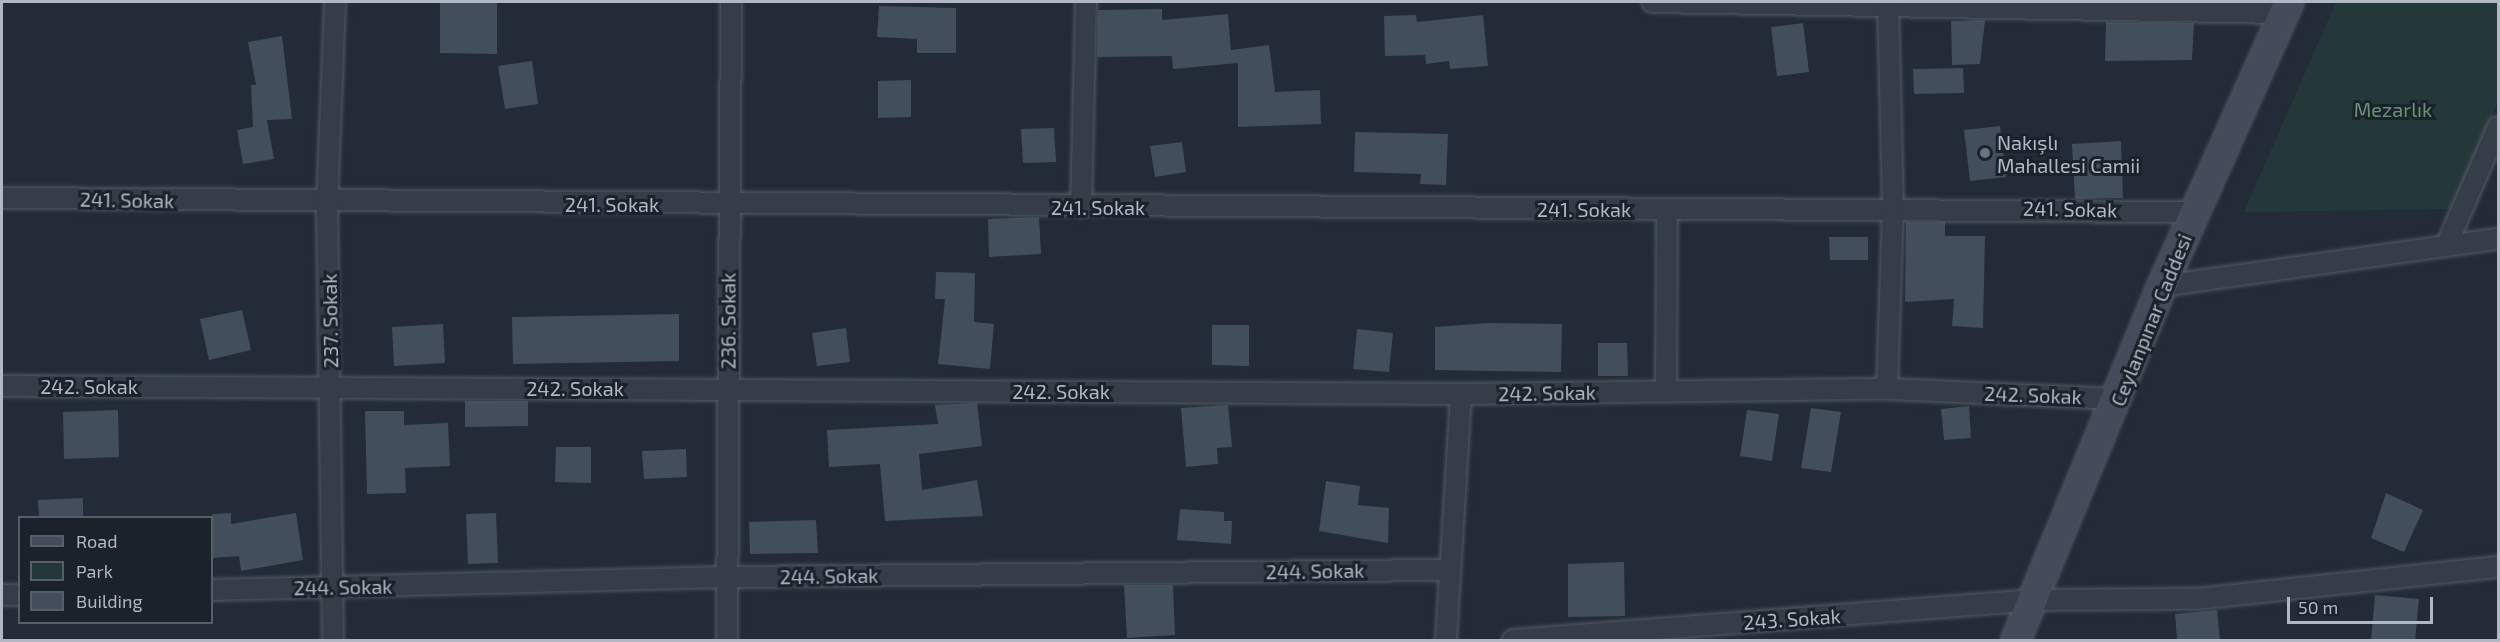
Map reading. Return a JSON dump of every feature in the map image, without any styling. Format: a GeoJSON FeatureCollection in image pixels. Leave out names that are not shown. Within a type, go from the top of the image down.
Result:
{"type":"FeatureCollection","features":[{"type":"Feature","properties":{"kind":"main road","name":"Ceylanpınar Caddesi"},"geometry":{"type":"LineString","coordinates":[[2016,640],[2120,399],[2163,286],[2286,7]]}},
{"type":"Feature","properties":{"kind":"street","name":"237. Sokak"},"geometry":{"type":"LineString","coordinates":[[333,640],[327,203],[335,2]]}},
{"type":"Feature","properties":{"kind":"street","name":"236. Sokak"},"geometry":{"type":"LineString","coordinates":[[727,640],[731,2]]}},
{"type":"Feature","properties":{"kind":"street"},"geometry":{"type":"LineString","coordinates":[[1081,207],[1086,2]]}},
{"type":"Feature","properties":{"kind":"street"},"geometry":{"type":"LineString","coordinates":[[1652,2],[2286,7]]}},
{"type":"Feature","properties":{"kind":"street"},"geometry":{"type":"LineString","coordinates":[[1887,389],[1893,206],[1888,3]]}},
{"type":"Feature","properties":{"kind":"street"},"geometry":{"type":"LineString","coordinates":[[2446,246],[2499,127]]}},
{"type":"Feature","properties":{"kind":"street","name":"241. Sokak"},"geometry":{"type":"LineString","coordinates":[[2,198],[327,203],[1081,207],[1667,209],[1893,206],[2195,212]]}},
{"type":"Feature","properties":{"kind":"street"},"geometry":{"type":"LineString","coordinates":[[1666,392],[1667,209]]}},
{"type":"Feature","properties":{"kind":"street"},"geometry":{"type":"LineString","coordinates":[[2163,286],[2499,239]]}},
{"type":"Feature","properties":{"kind":"street","name":"242. Sokak"},"geometry":{"type":"LineString","coordinates":[[2,386],[727,388],[1461,394],[1887,389],[2120,399]]}},
{"type":"Feature","properties":{"kind":"street"},"geometry":{"type":"LineString","coordinates":[[1446,640],[1447,570],[1461,394]]}},
{"type":"Feature","properties":{"kind":"street","name":"243. Sokak"},"geometry":{"type":"LineString","coordinates":[[1514,640],[2035,600],[2197,599],[2499,567]]}},
{"type":"Feature","properties":{"kind":"street","name":"244. Sokak"},"geometry":{"type":"LineString","coordinates":[[213,590],[727,577],[1447,570]]}},
{"type":"Feature","properties":{"kind":"street"},"geometry":{"type":"LineString","coordinates":[[2,595],[18,595]]}},
{"type":"Feature","properties":{"kind":"green space","name":"Mezarlık"},"geometry":{"type":"Polygon","coordinates":[[[2336,2],[2498,2],[2498,102],[2456,209],[2244,212],[2336,2]]]}},
{"type":"Feature","properties":{"kind":"building"},"geometry":{"type":"Polygon","coordinates":[[[440,2],[497,2],[497,54],[440,53],[440,2]]]}},
{"type":"Feature","properties":{"kind":"building"},"geometry":{"type":"Polygon","coordinates":[[[879,6],[956,8],[956,53],[917,53],[917,39],[877,37],[879,6]]]}},
{"type":"Feature","properties":{"kind":"building"},"geometry":{"type":"Polygon","coordinates":[[[1162,9],[1162,20],[1228,14],[1231,50],[1269,45],[1275,92],[1320,90],[1321,124],[1238,127],[1238,63],[1173,69],[1172,56],[1097,57],[1098,10],[1162,9]]]}},
{"type":"Feature","properties":{"kind":"building"},"geometry":{"type":"Polygon","coordinates":[[[1416,15],[1417,22],[1483,15],[1488,66],[1450,69],[1449,61],[1426,64],[1425,55],[1385,56],[1384,16],[1416,15]]]}},
{"type":"Feature","properties":{"kind":"building"},"geometry":{"type":"Polygon","coordinates":[[[1985,20],[1980,64],[1952,65],[1951,21],[1985,20]]]}},
{"type":"Feature","properties":{"kind":"building"},"geometry":{"type":"Polygon","coordinates":[[[2106,22],[2194,23],[2192,60],[2105,61],[2106,22]]]}},
{"type":"Feature","properties":{"kind":"building"},"geometry":{"type":"Polygon","coordinates":[[[1803,23],[1809,72],[1777,76],[1771,27],[1803,23]]]}},
{"type":"Feature","properties":{"kind":"building"},"geometry":{"type":"Polygon","coordinates":[[[282,36],[292,119],[267,120],[274,159],[243,164],[237,130],[253,127],[251,85],[256,85],[248,42],[282,36]]]}},
{"type":"Feature","properties":{"kind":"building"},"geometry":{"type":"Polygon","coordinates":[[[532,61],[538,104],[505,109],[498,66],[532,61]]]}},
{"type":"Feature","properties":{"kind":"building"},"geometry":{"type":"Polygon","coordinates":[[[1963,68],[1964,93],[1914,94],[1913,69],[1963,68]]]}},
{"type":"Feature","properties":{"kind":"building"},"geometry":{"type":"Polygon","coordinates":[[[911,80],[911,117],[878,118],[878,81],[911,80]]]}},
{"type":"Feature","properties":{"kind":"building","name":"Nakışlı Mahallesi Camii"},"geometry":{"type":"Polygon","coordinates":[[[2000,126],[2006,177],[1970,181],[1964,130],[2000,126]]]}},
{"type":"Feature","properties":{"kind":"building"},"geometry":{"type":"Polygon","coordinates":[[[1054,128],[1056,162],[1023,163],[1021,129],[1054,128]]]}},
{"type":"Feature","properties":{"kind":"building"},"geometry":{"type":"Polygon","coordinates":[[[1355,132],[1448,134],[1446,185],[1420,184],[1421,174],[1354,172],[1355,132]]]}},
{"type":"Feature","properties":{"kind":"building"},"geometry":{"type":"Polygon","coordinates":[[[2121,141],[2123,198],[2075,199],[2072,144],[2121,141]]]}},
{"type":"Feature","properties":{"kind":"building"},"geometry":{"type":"Polygon","coordinates":[[[1182,142],[1186,172],[1155,177],[1150,146],[1182,142]]]}},
{"type":"Feature","properties":{"kind":"building"},"geometry":{"type":"Polygon","coordinates":[[[1039,217],[1041,254],[989,257],[988,219],[1039,217]]]}},
{"type":"Feature","properties":{"kind":"building"},"geometry":{"type":"Polygon","coordinates":[[[1906,222],[1945,222],[1945,236],[1985,236],[1983,328],[1952,326],[1954,299],[1905,302],[1906,222]]]}},
{"type":"Feature","properties":{"kind":"building"},"geometry":{"type":"Polygon","coordinates":[[[1829,237],[1868,237],[1868,260],[1830,260],[1829,237]]]}},
{"type":"Feature","properties":{"kind":"building"},"geometry":{"type":"Polygon","coordinates":[[[936,272],[975,273],[974,322],[994,324],[990,369],[938,364],[945,299],[935,299],[936,272]]]}},
{"type":"Feature","properties":{"kind":"building"},"geometry":{"type":"Polygon","coordinates":[[[242,310],[251,350],[209,360],[200,319],[242,310]]]}},
{"type":"Feature","properties":{"kind":"building"},"geometry":{"type":"Polygon","coordinates":[[[679,314],[679,361],[513,364],[512,317],[679,314]]]}},
{"type":"Feature","properties":{"kind":"building"},"geometry":{"type":"Polygon","coordinates":[[[1488,323],[1562,324],[1561,372],[1435,370],[1435,327],[1488,323]]]}},
{"type":"Feature","properties":{"kind":"building"},"geometry":{"type":"Polygon","coordinates":[[[443,324],[445,363],[394,366],[392,327],[443,324]]]}},
{"type":"Feature","properties":{"kind":"building"},"geometry":{"type":"Polygon","coordinates":[[[1212,325],[1249,325],[1249,366],[1212,365],[1212,325]]]}},
{"type":"Feature","properties":{"kind":"building"},"geometry":{"type":"Polygon","coordinates":[[[846,328],[850,362],[817,366],[812,333],[846,328]]]}},
{"type":"Feature","properties":{"kind":"building"},"geometry":{"type":"Polygon","coordinates":[[[1357,329],[1393,333],[1389,372],[1353,369],[1357,329]]]}},
{"type":"Feature","properties":{"kind":"building"},"geometry":{"type":"Polygon","coordinates":[[[1598,343],[1627,343],[1628,376],[1598,376],[1598,343]]]}},
{"type":"Feature","properties":{"kind":"building"},"geometry":{"type":"Polygon","coordinates":[[[465,401],[528,401],[528,426],[465,427],[465,401]]]}},
{"type":"Feature","properties":{"kind":"building"},"geometry":{"type":"Polygon","coordinates":[[[977,403],[982,446],[919,454],[922,490],[977,480],[983,516],[885,521],[880,464],[829,467],[827,430],[938,424],[935,405],[977,403]]]}},
{"type":"Feature","properties":{"kind":"building"},"geometry":{"type":"Polygon","coordinates":[[[1228,405],[1232,447],[1217,448],[1218,464],[1186,467],[1181,408],[1228,405]]]}},
{"type":"Feature","properties":{"kind":"building"},"geometry":{"type":"Polygon","coordinates":[[[1969,406],[1971,438],[1944,440],[1941,409],[1969,406]]]}},
{"type":"Feature","properties":{"kind":"building"},"geometry":{"type":"Polygon","coordinates":[[[1811,408],[1841,412],[1831,472],[1801,468],[1811,408]]]}},
{"type":"Feature","properties":{"kind":"building"},"geometry":{"type":"Polygon","coordinates":[[[118,410],[119,457],[64,459],[63,412],[118,410]]]}},
{"type":"Feature","properties":{"kind":"building"},"geometry":{"type":"Polygon","coordinates":[[[1747,410],[1779,414],[1772,461],[1740,456],[1747,410]]]}},
{"type":"Feature","properties":{"kind":"building"},"geometry":{"type":"Polygon","coordinates":[[[365,411],[404,411],[404,425],[448,423],[450,466],[405,468],[406,493],[367,494],[365,411]]]}},
{"type":"Feature","properties":{"kind":"building"},"geometry":{"type":"Polygon","coordinates":[[[556,447],[591,447],[591,483],[555,482],[556,447]]]}},
{"type":"Feature","properties":{"kind":"building"},"geometry":{"type":"Polygon","coordinates":[[[686,449],[687,477],[644,479],[642,451],[686,449]]]}},
{"type":"Feature","properties":{"kind":"building"},"geometry":{"type":"Polygon","coordinates":[[[1326,481],[1360,486],[1358,505],[1389,508],[1388,543],[1319,531],[1326,481]]]}},
{"type":"Feature","properties":{"kind":"building"},"geometry":{"type":"Polygon","coordinates":[[[2386,493],[2423,510],[2404,552],[2371,538],[2386,493]]]}},
{"type":"Feature","properties":{"kind":"building"},"geometry":{"type":"Polygon","coordinates":[[[83,498],[83,516],[39,516],[38,500],[83,498]]]}},
{"type":"Feature","properties":{"kind":"building"},"geometry":{"type":"Polygon","coordinates":[[[1180,509],[1224,512],[1224,521],[1232,521],[1231,544],[1177,540],[1180,509]]]}},
{"type":"Feature","properties":{"kind":"building"},"geometry":{"type":"Polygon","coordinates":[[[231,513],[231,524],[296,513],[303,560],[241,571],[239,556],[213,558],[212,514],[231,513]]]}},
{"type":"Feature","properties":{"kind":"building"},"geometry":{"type":"Polygon","coordinates":[[[496,513],[498,563],[468,564],[466,514],[496,513]]]}},
{"type":"Feature","properties":{"kind":"building"},"geometry":{"type":"Polygon","coordinates":[[[816,520],[818,553],[750,554],[749,522],[816,520]]]}},
{"type":"Feature","properties":{"kind":"building"},"geometry":{"type":"Polygon","coordinates":[[[1624,562],[1625,616],[1568,617],[1568,564],[1624,562]]]}},
{"type":"Feature","properties":{"kind":"building"},"geometry":{"type":"Polygon","coordinates":[[[1124,585],[1173,585],[1175,635],[1127,638],[1124,585]]]}},
{"type":"Feature","properties":{"kind":"building"},"geometry":{"type":"Polygon","coordinates":[[[2375,595],[2419,599],[2415,640],[2371,640],[2375,595]]]}},
{"type":"Feature","properties":{"kind":"building"},"geometry":{"type":"Polygon","coordinates":[[[2217,610],[2220,640],[2177,640],[2175,614],[2217,610]]]}},
{"type":"Feature","properties":{"kind":"place","name":"Nakışlı Mahallesi Camii"},"geometry":{"type":"Point","coordinates":[1985,153]}}]}
